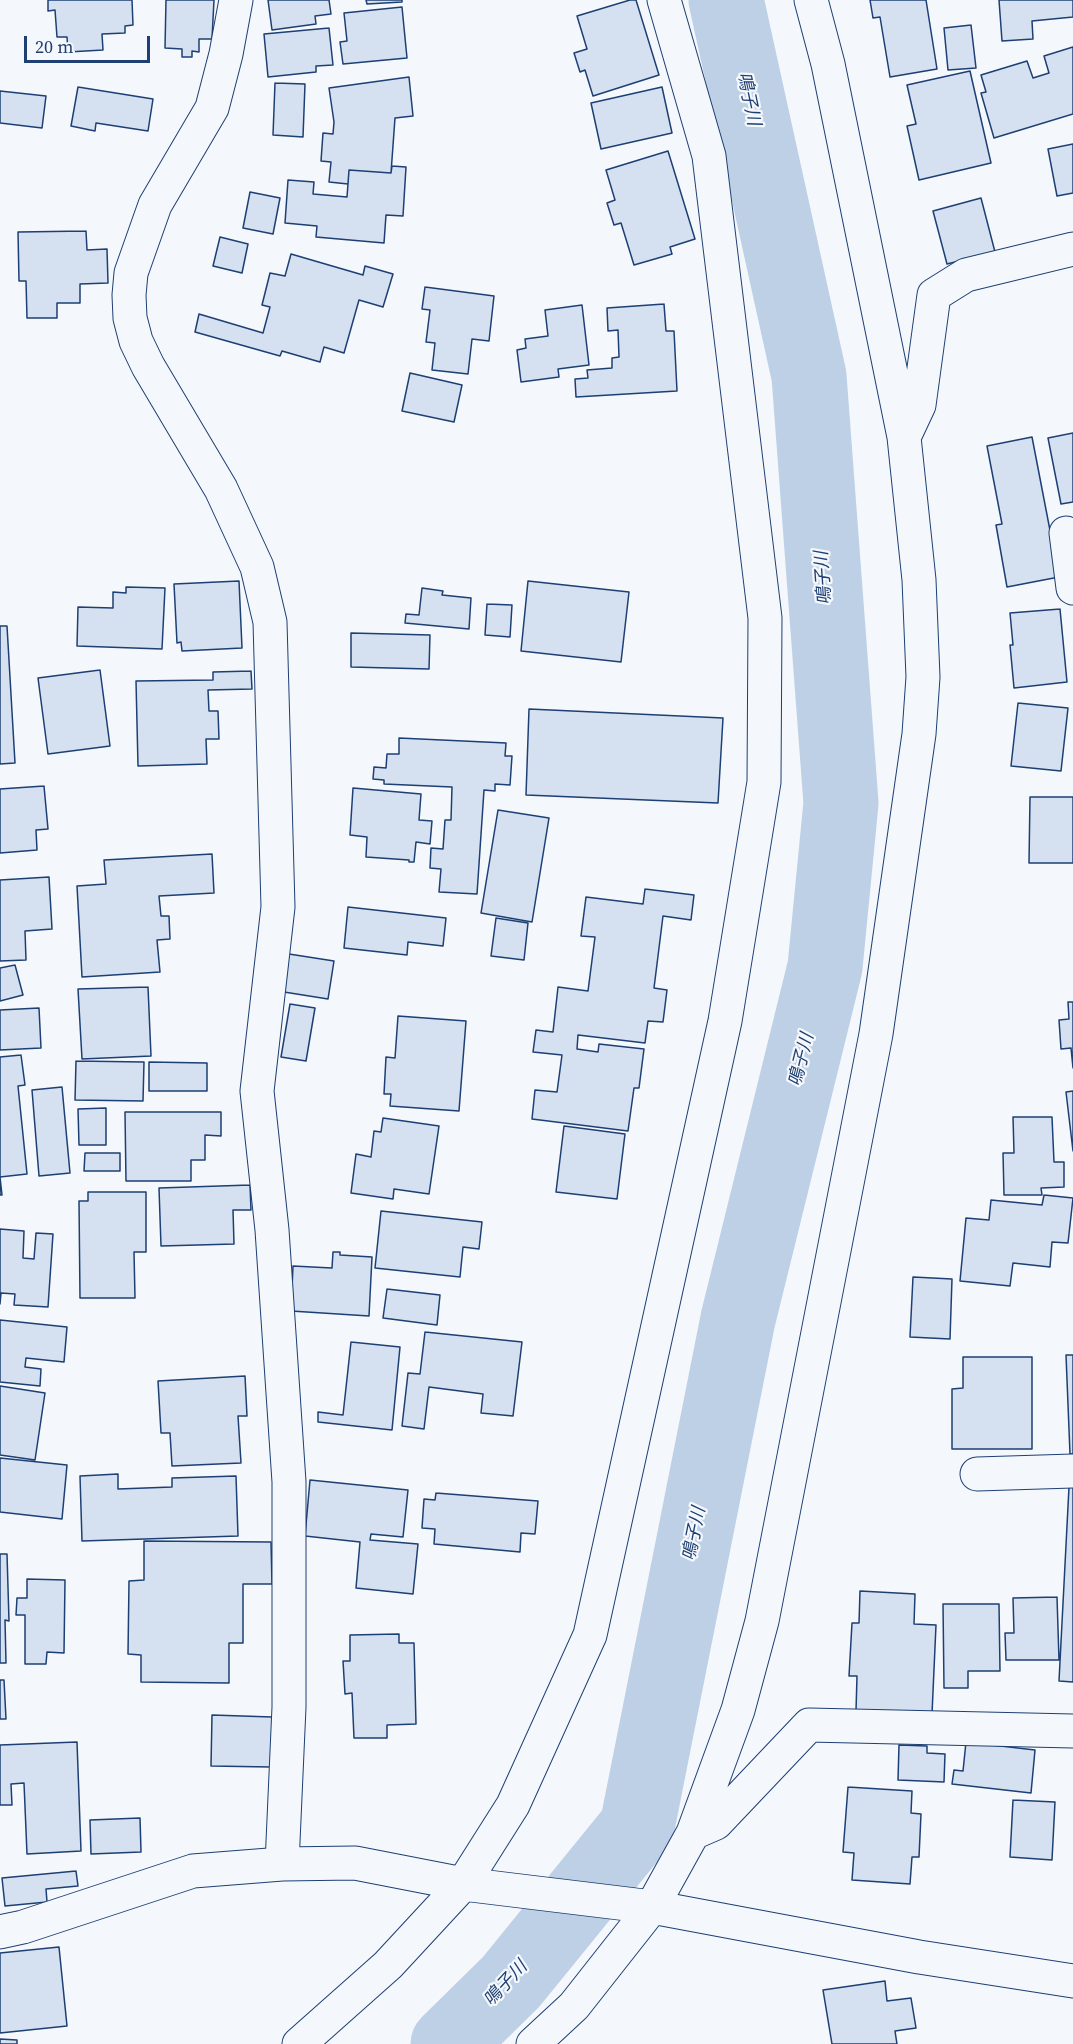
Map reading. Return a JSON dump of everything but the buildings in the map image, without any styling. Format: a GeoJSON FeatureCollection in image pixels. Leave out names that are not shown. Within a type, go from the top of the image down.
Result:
{"type":"FeatureCollection","features":[{"type":"Feature","properties":{"kind":"street"},"geometry":{"type":"LineString","coordinates":[[236,0],[226,54],[212,108],[155,206],[131,273],[129,295],[130,318],[136,341],[147,366],[221,489],[257,567],[270,622],[278,907],[257,1091],[272,1230],[289,1482],[289,1707],[282,1864]]}},
{"type":"Feature","properties":{"kind":"street"},"geometry":{"type":"LineString","coordinates":[[299,2044],[477,1886],[590,1635],[725,1021],[764,782],[765,618],[709,156],[664,0]]}},
{"type":"Feature","properties":{"kind":"street"},"geometry":{"type":"LineString","coordinates":[[557,2044],[574,2006],[638,1906],[693,1833],[738,1710],[762,1621],[876,1034],[919,734],[923,677],[919,580],[904,437],[828,64],[811,0]]}},
{"type":"Feature","properties":{"kind":"street"},"geometry":{"type":"LineString","coordinates":[[904,437],[919,405],[934,295],[966,275],[1073,249]]}},
{"type":"Feature","properties":{"kind":"street"},"geometry":{"type":"LineString","coordinates":[[1066,533],[1073,588]]}},
{"type":"Feature","properties":{"kind":"street"},"geometry":{"type":"LineString","coordinates":[[977,1474],[1073,1471]]}},
{"type":"Feature","properties":{"kind":"street"},"geometry":{"type":"LineString","coordinates":[[693,1833],[716,1823],[809,1725],[1073,1731]]}},
{"type":"Feature","properties":{"kind":"street"},"geometry":{"type":"LineString","coordinates":[[0,1932],[23,1927],[193,1871],[282,1864],[355,1863],[477,1886],[638,1906],[919,1957],[1073,1981]]}},
{"type":"Feature","properties":{"kind":"street"},"geometry":{"type":"LineString","coordinates":[[533,2044],[574,2006]]}},
{"type":"Feature","properties":{"kind":"waterway","name":"鳴子川"},"geometry":{"type":"LineString","coordinates":[[448,2044],[511,1982],[637,1827],[738,1319],[825,967],[841,803],[809,376],[726,0]]}}]}
